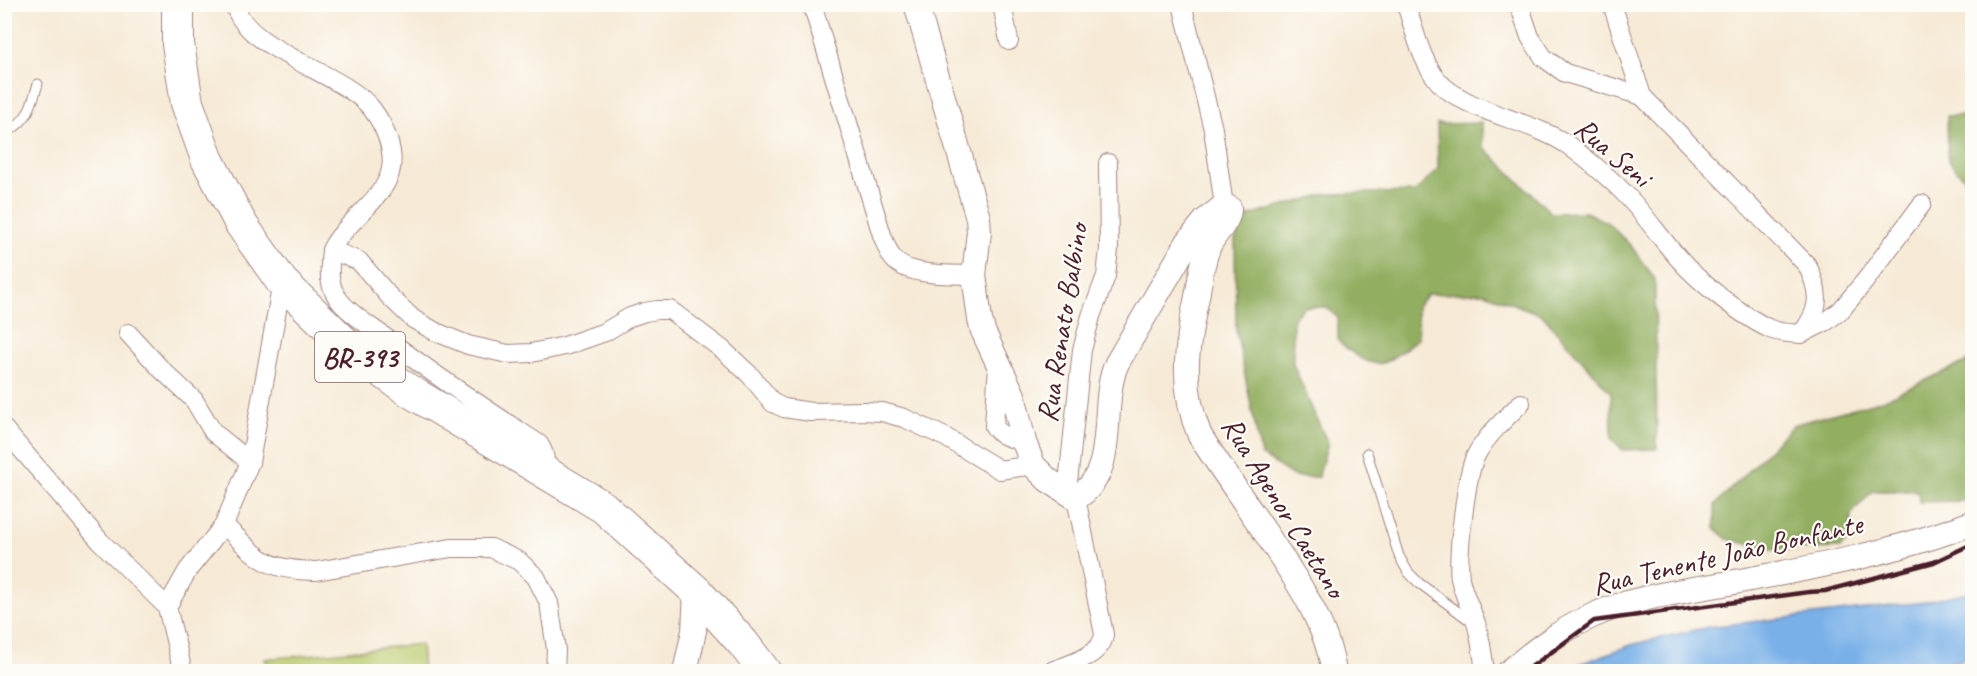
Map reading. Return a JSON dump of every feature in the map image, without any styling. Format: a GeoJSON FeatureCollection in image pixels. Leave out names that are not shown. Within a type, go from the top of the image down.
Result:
{"type":"FeatureCollection","features":[{"type":"Feature","properties":{"kind":"highway","name":"BR-393"},"geometry":{"type":"LineString","coordinates":[[178,4],[178,44],[187,103],[207,159],[241,224],[282,282],[353,351],[408,390],[603,507],[696,591],[743,643],[765,672]]}},
{"type":"Feature","properties":{"kind":"street"},"geometry":{"type":"LineString","coordinates":[[235,4],[242,22],[258,37],[344,84],[372,109],[386,133],[393,157],[390,175],[331,250],[329,272],[337,297],[407,354],[539,444],[544,451],[544,471]]}},
{"type":"Feature","properties":{"kind":"street"},"geometry":{"type":"LineString","coordinates":[[812,4],[882,235],[892,258],[905,268],[918,271],[974,275]]}},
{"type":"Feature","properties":{"kind":"street"},"geometry":{"type":"LineString","coordinates":[[916,4],[976,205],[979,232],[974,275],[980,320],[1017,407],[1024,442],[1033,465],[1048,480],[1071,495],[1087,491],[1094,482],[1104,459],[1110,387],[1117,363],[1188,242],[1205,221],[1224,206]]}},
{"type":"Feature","properties":{"kind":"street"},"geometry":{"type":"LineString","coordinates":[[1002,4],[1009,41]]}},
{"type":"Feature","properties":{"kind":"street","name":"Rua Agenor Caetano"},"geometry":{"type":"LineString","coordinates":[[1182,4],[1213,129],[1224,206],[1228,206],[1229,212],[1210,242],[1205,255],[1189,334],[1186,374],[1192,417],[1200,436],[1294,576],[1318,619],[1332,656],[1334,672]]}},
{"type":"Feature","properties":{"kind":"street","name":"Rua Seni"},"geometry":{"type":"LineString","coordinates":[[1406,4],[1428,65],[1442,85],[1458,97],[1566,144],[1627,196],[1681,261],[1718,294],[1771,329],[1801,334]]}},
{"type":"Feature","properties":{"kind":"street"},"geometry":{"type":"LineString","coordinates":[[1520,4],[1530,37],[1544,58],[1565,73],[1642,96]]}},
{"type":"Feature","properties":{"kind":"street"},"geometry":{"type":"LineString","coordinates":[[1611,4],[1642,96],[1807,265],[1816,289],[1818,306],[1812,322],[1801,334]]}},
{"type":"Feature","properties":{"kind":"street","name":"Rua Renato Balbino"},"geometry":{"type":"LineString","coordinates":[[1049,672],[1094,652],[1104,640],[1071,495],[1082,350],[1091,316],[1106,276],[1109,249],[1108,163]]}},
{"type":"Feature","properties":{"kind":"street"},"geometry":{"type":"LineString","coordinates":[[1801,334],[1827,321],[1841,310],[1922,204]]}},
{"type":"Feature","properties":{"kind":"street"},"geometry":{"type":"LineString","coordinates":[[331,250],[359,261],[389,296],[413,319],[436,332],[468,345],[508,354],[531,354],[565,346],[605,332],[638,314],[670,310],[723,350],[750,375],[773,403],[784,408],[811,412],[882,412],[904,417],[945,437],[1000,470],[1033,465]]}},
{"type":"Feature","properties":{"kind":"street"},"geometry":{"type":"LineString","coordinates":[[166,607],[188,570],[224,525],[250,462],[282,282]]}},
{"type":"Feature","properties":{"kind":"street"},"geometry":{"type":"LineString","coordinates":[[128,333],[194,400],[213,432],[250,462]]}},
{"type":"Feature","properties":{"kind":"street"},"geometry":{"type":"LineString","coordinates":[[1485,672],[1476,625],[1463,590],[1459,564],[1470,471],[1483,444],[1521,403]]}},
{"type":"Feature","properties":{"kind":"street"},"geometry":{"type":"LineString","coordinates":[[4,429],[11,441],[99,541],[166,607],[183,672]]}},
{"type":"Feature","properties":{"kind":"street","name":"Rua Tenente João Bonfante"},"geometry":{"type":"LineString","coordinates":[[1509,672],[1553,636],[1593,615],[1663,595],[1808,568],[1895,548],[1972,523]]}},
{"type":"Feature","properties":{"kind":"street"},"geometry":{"type":"LineString","coordinates":[[224,525],[258,557],[274,566],[294,570],[316,571],[451,548],[491,548],[519,561],[536,577],[549,603],[556,649],[555,672]]}},
{"type":"Feature","properties":{"kind":"street"},"geometry":{"type":"LineString","coordinates":[[685,672],[694,631],[696,591]]}},
{"type":"Feature","properties":{"kind":"lane"},"geometry":{"type":"LineString","coordinates":[[4,134],[18,126],[28,114],[38,84]]}},
{"type":"Feature","properties":{"kind":"lane"},"geometry":{"type":"LineString","coordinates":[[1367,453],[1399,556],[1408,572],[1419,583],[1476,625]]}},
{"type":"Feature","properties":{"kind":"green space"},"geometry":{"type":"Polygon","coordinates":[[[1947,116],[1972,116],[1972,186],[1948,161],[1947,116]]]}},
{"type":"Feature","properties":{"kind":"green space"},"geometry":{"type":"Polygon","coordinates":[[[1482,123],[1483,146],[1551,213],[1586,212],[1608,223],[1631,246],[1655,279],[1657,449],[1623,450],[1612,439],[1611,393],[1542,315],[1485,293],[1428,294],[1417,306],[1418,339],[1379,364],[1360,358],[1338,341],[1338,318],[1326,307],[1304,307],[1293,319],[1293,364],[1328,443],[1318,477],[1295,477],[1261,455],[1236,331],[1235,240],[1246,217],[1325,194],[1415,192],[1438,169],[1437,124],[1482,123]]]}},
{"type":"Feature","properties":{"kind":"green space"},"geometry":{"type":"Polygon","coordinates":[[[1972,359],[1972,501],[1919,502],[1918,491],[1873,491],[1851,514],[1851,537],[1840,548],[1772,550],[1727,539],[1715,528],[1715,505],[1793,425],[1883,400],[1972,359]]]}},
{"type":"Feature","properties":{"kind":"green space"},"geometry":{"type":"Polygon","coordinates":[[[421,644],[423,671],[267,671],[265,659],[421,644]]]}},
{"type":"Feature","properties":{"kind":"water"},"geometry":{"type":"Polygon","coordinates":[[[1972,591],[1972,658],[1917,671],[1561,671],[1631,645],[1708,627],[1925,602],[1972,591]]]}},
{"type":"Feature","properties":{"kind":"railway"},"geometry":{"type":"LineString","coordinates":[[1524,672],[1594,621],[1825,591],[1934,562],[1972,544]]}}]}
